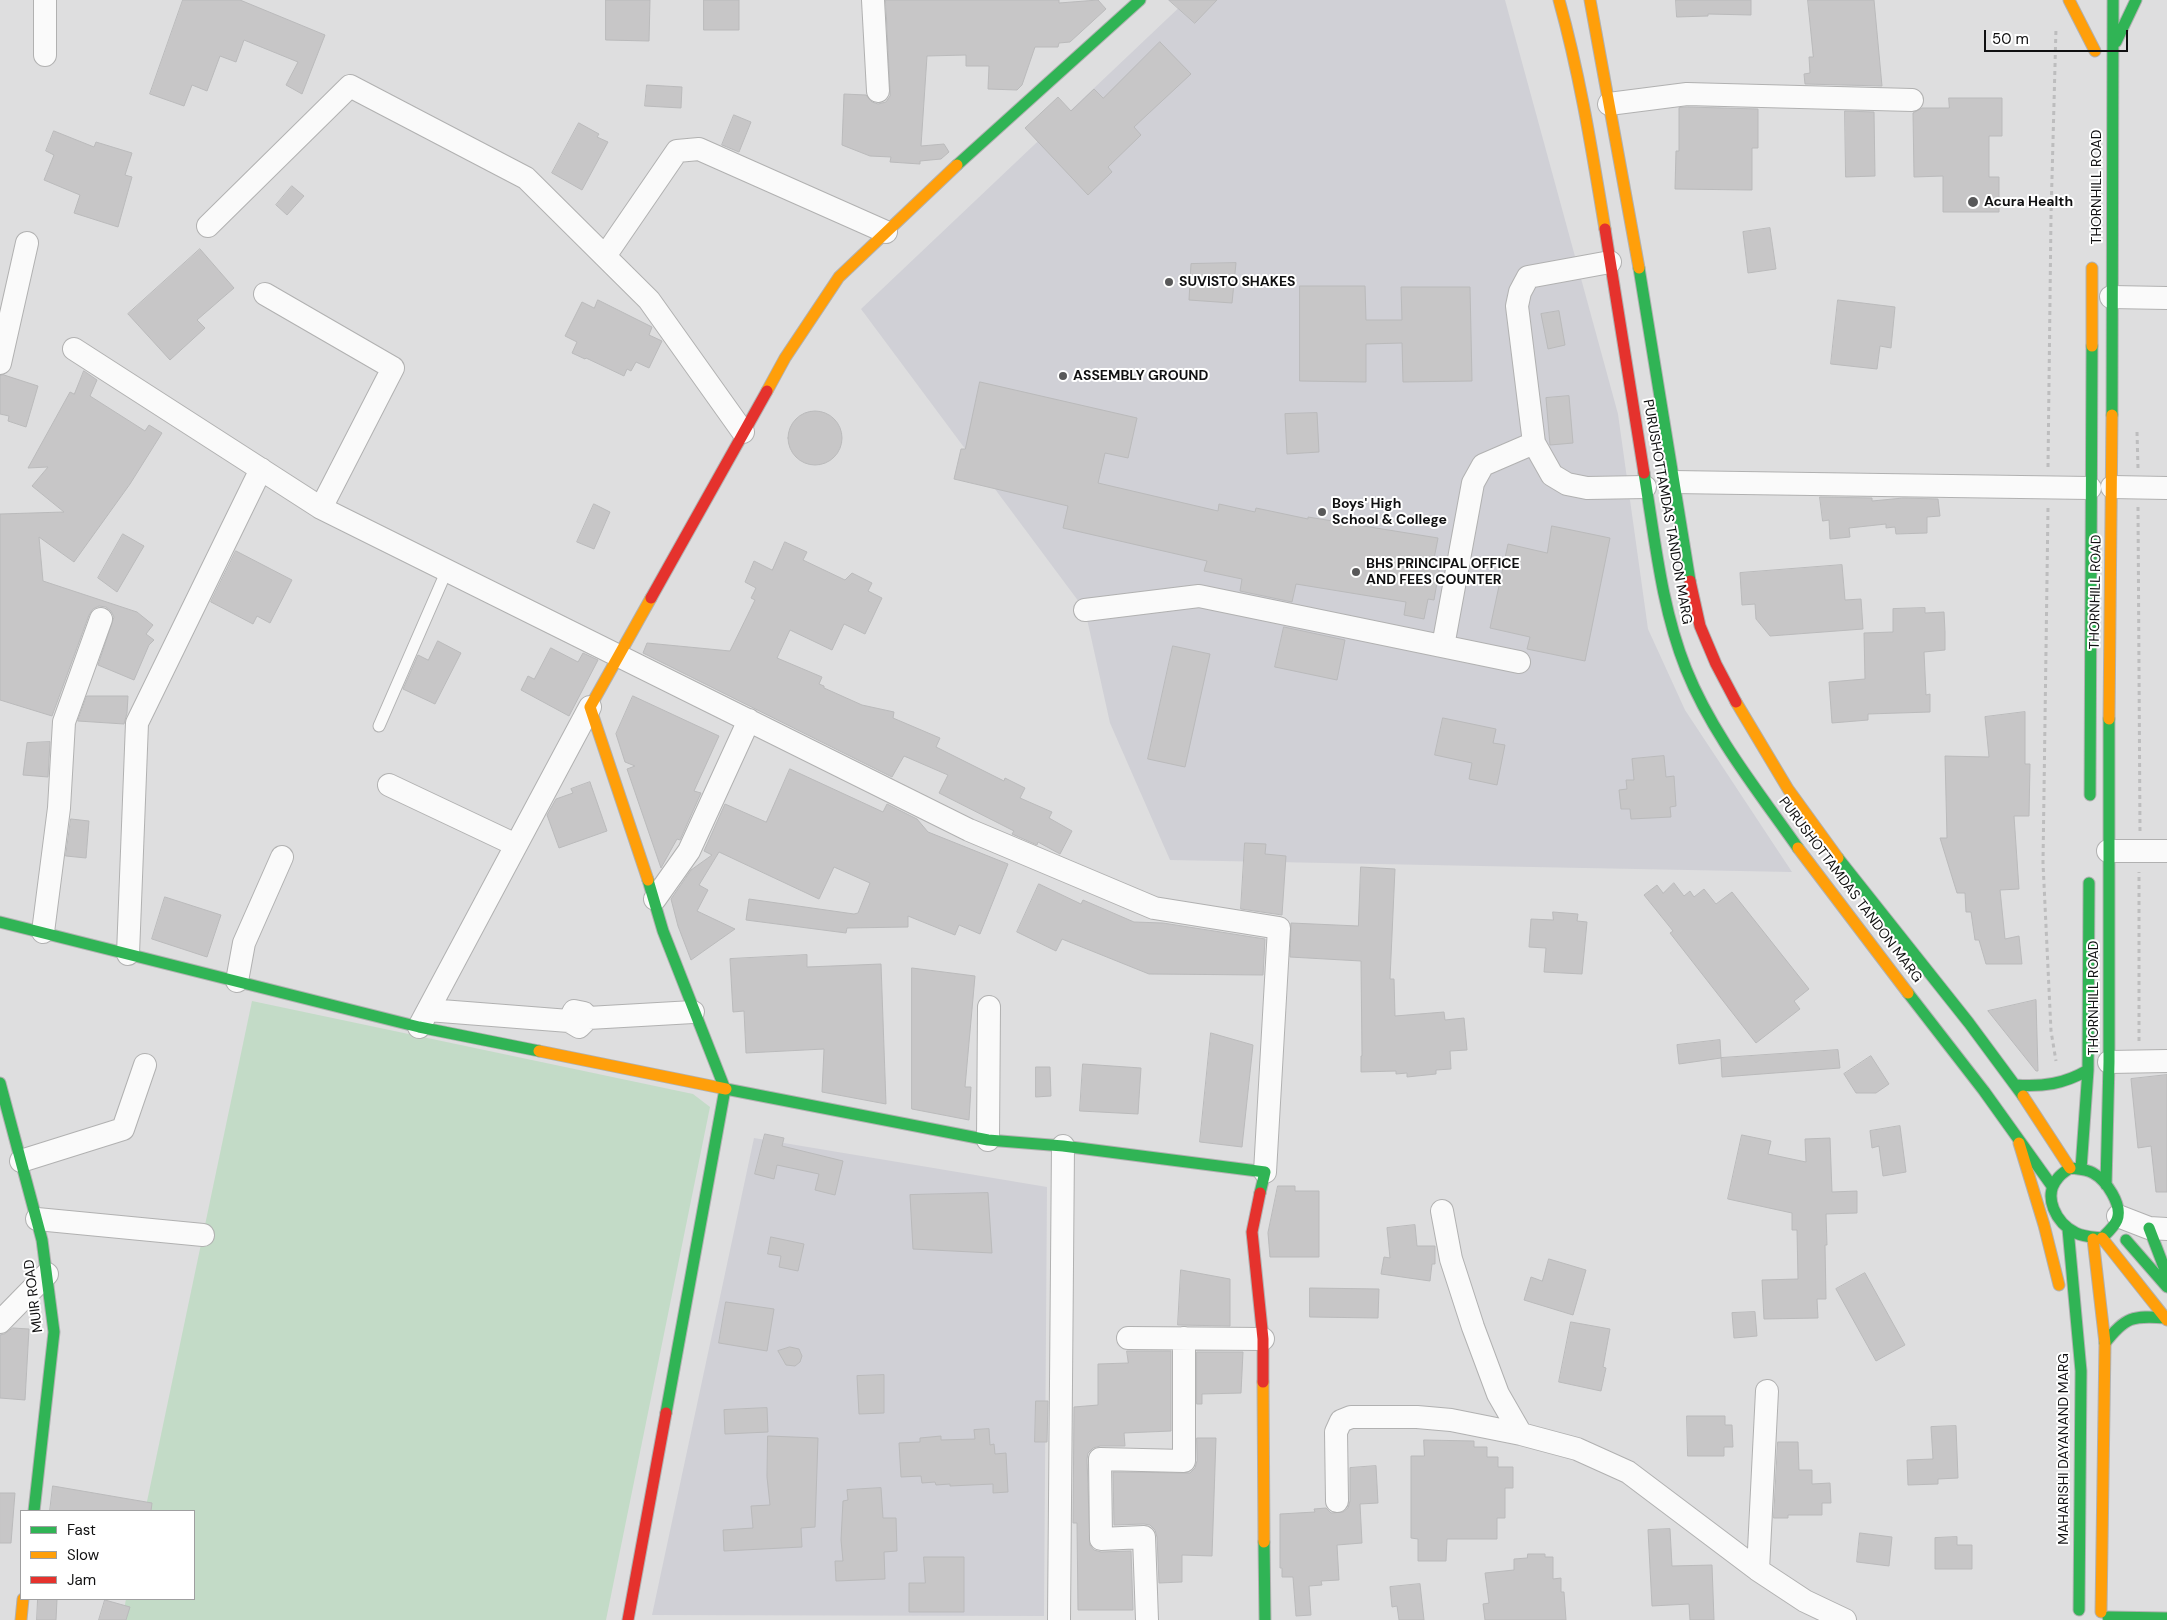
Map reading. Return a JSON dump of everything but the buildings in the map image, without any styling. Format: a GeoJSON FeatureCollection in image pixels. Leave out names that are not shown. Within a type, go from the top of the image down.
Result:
{"type":"FeatureCollection","features":[{"type":"Feature","properties":{"kind":"street"},"geometry":{"type":"LineString","coordinates":[[45,0],[45,55]]}},
{"type":"Feature","properties":{"kind":"street"},"geometry":{"type":"LineString","coordinates":[[873,0],[878,91]]}},
{"type":"Feature","properties":{"kind":"street"},"geometry":{"type":"LineString","coordinates":[[423,1018],[618,655],[785,358],[839,277],[973,150],[1140,0]]}},
{"type":"Feature","properties":{"kind":"street","name":"PURUSHOTTAMDAS TANDON MARG"},"geometry":{"type":"LineString","coordinates":[[1559,0],[1574,49],[1586,111],[1666,610],[1679,652],[1694,689],[1715,726],[1804,857],[2016,1133],[2052,1186]]}},
{"type":"Feature","properties":{"kind":"street","name":"PURUSHOTTAMDAS TANDON MARG"},"geometry":{"type":"LineString","coordinates":[[1590,0],[1633,229],[1689,577],[1700,626],[1716,664],[1738,707],[1788,789],[1839,859],[1969,1023],[2076,1169]]}},
{"type":"Feature","properties":{"kind":"street"},"geometry":{"type":"LineString","coordinates":[[2069,0],[2095,56],[2095,26]]}},
{"type":"Feature","properties":{"kind":"street","name":"THORNHILL ROAD"},"geometry":{"type":"LineString","coordinates":[[2106,1185],[2109,1062],[2108,850],[2112,487],[2113,0]]}},
{"type":"Feature","properties":{"kind":"street"},"geometry":{"type":"LineString","coordinates":[[2113,48],[2136,0]]}},
{"type":"Feature","properties":{"kind":"street"},"geometry":{"type":"LineString","coordinates":[[1550,12],[1574,49]]}},
{"type":"Feature","properties":{"kind":"street"},"geometry":{"type":"LineString","coordinates":[[208,226],[350,86],[526,178],[649,300],[744,432]]}},
{"type":"Feature","properties":{"kind":"street"},"geometry":{"type":"LineString","coordinates":[[1609,104],[1687,94],[1912,100]]}},
{"type":"Feature","properties":{"kind":"street"},"geometry":{"type":"LineString","coordinates":[[605,256],[677,151],[699,149],[886,232]]}},
{"type":"Feature","properties":{"kind":"street"},"geometry":{"type":"LineString","coordinates":[[0,363],[27,243]]}},
{"type":"Feature","properties":{"kind":"street","name":"THORNHILL ROAD"},"geometry":{"type":"LineString","coordinates":[[2090,807],[2092,260]]}},
{"type":"Feature","properties":{"kind":"street"},"geometry":{"type":"LineString","coordinates":[[1610,262],[1528,277],[1520,292],[1517,306],[1534,443],[1552,475],[1567,484],[1586,488],[1645,487]]}},
{"type":"Feature","properties":{"kind":"street"},"geometry":{"type":"LineString","coordinates":[[265,294],[393,368],[321,508]]}},
{"type":"Feature","properties":{"kind":"street"},"geometry":{"type":"LineString","coordinates":[[2111,297],[2167,298]]}},
{"type":"Feature","properties":{"kind":"street"},"geometry":{"type":"LineString","coordinates":[[74,349],[321,508],[969,830],[1154,908],[1280,928],[1265,1172],[1252,1232],[1263,1339],[1265,1620]]}},
{"type":"Feature","properties":{"kind":"street"},"geometry":{"type":"LineString","coordinates":[[1443,646],[1473,483],[1477,474],[1483,465],[1534,443]]}},
{"type":"Feature","properties":{"kind":"street"},"geometry":{"type":"LineString","coordinates":[[128,954],[138,723],[261,469]]}},
{"type":"Feature","properties":{"kind":"street"},"geometry":{"type":"LineString","coordinates":[[1673,482],[2090,488]]}},
{"type":"Feature","properties":{"kind":"street"},"geometry":{"type":"LineString","coordinates":[[2112,487],[2167,488]]}},
{"type":"Feature","properties":{"kind":"street"},"geometry":{"type":"LineString","coordinates":[[1085,610],[1199,596],[1519,662]]}},
{"type":"Feature","properties":{"kind":"street"},"geometry":{"type":"LineString","coordinates":[[42,932],[59,808],[64,722],[100,619]]}},
{"type":"Feature","properties":{"kind":"street"},"geometry":{"type":"LineString","coordinates":[[590,707],[655,899],[663,932],[725,1089],[628,1620],[639,1620]]}},
{"type":"Feature","properties":{"kind":"street"},"geometry":{"type":"LineString","coordinates":[[655,899],[689,851],[749,720]]}},
{"type":"Feature","properties":{"kind":"street"},"geometry":{"type":"LineString","coordinates":[[389,785],[516,845]]}},
{"type":"Feature","properties":{"kind":"street"},"geometry":{"type":"LineString","coordinates":[[2108,850],[2167,851]]}},
{"type":"Feature","properties":{"kind":"street"},"geometry":{"type":"LineString","coordinates":[[237,981],[244,943],[282,857]]}},
{"type":"Feature","properties":{"kind":"street","name":"THORNHILL ROAD"},"geometry":{"type":"LineString","coordinates":[[2076,1169],[2088,1070],[2090,867]]}},
{"type":"Feature","properties":{"kind":"street"},"geometry":{"type":"LineString","coordinates":[[0,922],[237,981],[423,1018],[573,1058],[725,1089],[988,1140],[1063,1146],[1265,1172]]}},
{"type":"Feature","properties":{"kind":"street"},"geometry":{"type":"LineString","coordinates":[[988,1140],[989,1007]]}},
{"type":"Feature","properties":{"kind":"street"},"geometry":{"type":"LineString","coordinates":[[423,1018],[579,1022],[693,1012]]}},
{"type":"Feature","properties":{"kind":"street"},"geometry":{"type":"LineString","coordinates":[[573,1058],[579,1022]]}},
{"type":"Feature","properties":{"kind":"street"},"geometry":{"type":"LineString","coordinates":[[2109,1062],[2167,1061]]}},
{"type":"Feature","properties":{"kind":"street"},"geometry":{"type":"LineString","coordinates":[[21,1161],[123,1129],[145,1065]]}},
{"type":"Feature","properties":{"kind":"street"},"geometry":{"type":"LineString","coordinates":[[2014,1085],[2036,1087],[2060,1084],[2072,1080],[2088,1070]]}},
{"type":"Feature","properties":{"kind":"street","name":"MUIR ROAD"},"geometry":{"type":"LineString","coordinates":[[0,1083],[42,1240],[54,1332],[34,1510]]}},
{"type":"Feature","properties":{"kind":"street"},"geometry":{"type":"LineString","coordinates":[[2016,1133],[2044,1225],[2081,1371]]}},
{"type":"Feature","properties":{"kind":"street"},"geometry":{"type":"LineString","coordinates":[[1060,1620],[1063,1146]]}},
{"type":"Feature","properties":{"kind":"street"},"geometry":{"type":"LineString","coordinates":[[2166,1319],[2098,1239],[2081,1237],[2068,1229],[2055,1215],[2050,1200],[2052,1186],[2060,1174],[2076,1169],[2093,1173],[2106,1185],[2114,1201],[2116,1221],[2167,1287]]}},
{"type":"Feature","properties":{"kind":"street"},"geometry":{"type":"LineString","coordinates":[[1442,1212],[1451,1259],[1473,1327],[1498,1394],[1521,1434]]}},
{"type":"Feature","properties":{"kind":"street"},"geometry":{"type":"LineString","coordinates":[[37,1219],[203,1235]]}},
{"type":"Feature","properties":{"kind":"street"},"geometry":{"type":"LineString","coordinates":[[2116,1221],[2158,1229],[2167,1275]]}},
{"type":"Feature","properties":{"kind":"street"},"geometry":{"type":"LineString","coordinates":[[2116,1221],[2098,1239],[2105,1343],[2107,1616],[2167,1618]]}},
{"type":"Feature","properties":{"kind":"street","name":"MAHARISHI DAYANAND MARG"},"geometry":{"type":"LineString","coordinates":[[2068,1229],[2081,1371],[2074,1612],[2090,1609],[2107,1616]]}},
{"type":"Feature","properties":{"kind":"street"},"geometry":{"type":"LineString","coordinates":[[0,1322],[47,1274]]}},
{"type":"Feature","properties":{"kind":"street"},"geometry":{"type":"LineString","coordinates":[[2105,1343],[2121,1322],[2132,1317],[2166,1319]]}},
{"type":"Feature","properties":{"kind":"street"},"geometry":{"type":"LineString","coordinates":[[1128,1338],[1263,1339]]}},
{"type":"Feature","properties":{"kind":"street"},"geometry":{"type":"LineString","coordinates":[[1147,1620],[1144,1537],[1101,1539],[1100,1459],[1184,1461],[1184,1338]]}},
{"type":"Feature","properties":{"kind":"street"},"geometry":{"type":"LineString","coordinates":[[1758,1570],[1767,1391]]}},
{"type":"Feature","properties":{"kind":"street"},"geometry":{"type":"LineString","coordinates":[[1336,1501],[1336,1432],[1341,1421],[1351,1417],[1417,1417],[1451,1420],[1521,1434],[1577,1449],[1628,1472],[1758,1570],[1805,1602],[1845,1620]]}},
{"type":"Feature","properties":{"kind":"street"},"geometry":{"type":"LineString","coordinates":[[21,1620],[24,1600]]}},
{"type":"Feature","properties":{"kind":"lane"},"geometry":{"type":"LineString","coordinates":[[379,726],[447,570]]}},
{"type":"Feature","properties":{"kind":"path"},"geometry":{"type":"LineString","coordinates":[[2056,24],[2051,216],[2043,863],[2051,1031],[2060,1084]]}},
{"type":"Feature","properties":{"kind":"path"},"geometry":{"type":"LineString","coordinates":[[2137,427],[2140,852],[2139,1061]]}},
{"type":"Feature","properties":{"kind":"shaded area","name":"Boys' High School & College"},"geometry":{"type":"Polygon","coordinates":[[[1187,0],[1505,0],[1618,414],[1648,629],[1685,710],[1792,872],[1170,860],[1110,723],[1085,610],[861,309],[1187,0]]]}},
{"type":"Feature","properties":{"kind":"shaded area"},"geometry":{"type":"Polygon","coordinates":[[[754,1138],[1047,1187],[1044,1616],[652,1615],[754,1138]]]}},
{"type":"Feature","properties":{"kind":"green space"},"geometry":{"type":"Polygon","coordinates":[[[252,1001],[693,1094],[710,1107],[606,1620],[122,1620],[126,1600],[195,1600],[195,1510],[145,1510],[252,1001]]]}},
{"type":"Feature","properties":{"kind":"traffic: fast"},"geometry":{"type":"LineString","coordinates":[[957,165],[1140,0]]}},
{"type":"Feature","properties":{"kind":"traffic: fast"},"geometry":{"type":"LineString","coordinates":[[2112,415],[2113,0]]}},
{"type":"Feature","properties":{"kind":"traffic: fast"},"geometry":{"type":"LineString","coordinates":[[2116,42],[2136,0]]}},
{"type":"Feature","properties":{"kind":"traffic: fast"},"geometry":{"type":"LineString","coordinates":[[1639,268],[1690,581]]}},
{"type":"Feature","properties":{"kind":"traffic: fast"},"geometry":{"type":"LineString","coordinates":[[2090,795],[2092,346]]}},
{"type":"Feature","properties":{"kind":"traffic: fast"},"geometry":{"type":"LineString","coordinates":[[1644,473],[1670,621],[1686,669],[1722,739],[1798,848]]}},
{"type":"Feature","properties":{"kind":"traffic: fast"},"geometry":{"type":"LineString","coordinates":[[2106,1185],[2109,1062],[2109,719]]}},
{"type":"Feature","properties":{"kind":"traffic: fast"},"geometry":{"type":"LineString","coordinates":[[1838,858],[1969,1023],[2023,1096]]}},
{"type":"Feature","properties":{"kind":"traffic: fast"},"geometry":{"type":"LineString","coordinates":[[648,880],[663,931],[725,1089],[666,1413]]}},
{"type":"Feature","properties":{"kind":"traffic: fast"},"geometry":{"type":"LineString","coordinates":[[2081,1169],[2088,1070],[2089,883]]}},
{"type":"Feature","properties":{"kind":"traffic: fast"},"geometry":{"type":"LineString","coordinates":[[0,922],[419,1027],[539,1051]]}},
{"type":"Feature","properties":{"kind":"traffic: fast"},"geometry":{"type":"LineString","coordinates":[[1908,993],[1984,1091],[2052,1186]]}},
{"type":"Feature","properties":{"kind":"traffic: fast"},"geometry":{"type":"LineString","coordinates":[[2015,1085],[2053,1084],[2070,1079],[2088,1070]]}},
{"type":"Feature","properties":{"kind":"traffic: fast"},"geometry":{"type":"LineString","coordinates":[[0,1083],[42,1240],[54,1332],[34,1510]]}},
{"type":"Feature","properties":{"kind":"traffic: fast"},"geometry":{"type":"LineString","coordinates":[[726,1089],[988,1140],[1063,1146],[1265,1172],[1260,1193]]}},
{"type":"Feature","properties":{"kind":"traffic: fast"},"geometry":{"type":"LineString","coordinates":[[2070,1168],[2082,1169],[2098,1176],[2108,1187],[2115,1200],[2118,1207],[2117,1220],[2102,1238],[2076,1233],[2062,1223],[2057,1216],[2051,1201],[2053,1185],[2070,1168]]}},
{"type":"Feature","properties":{"kind":"traffic: fast"},"geometry":{"type":"LineString","coordinates":[[2149,1228],[2167,1275]]}},
{"type":"Feature","properties":{"kind":"traffic: fast"},"geometry":{"type":"LineString","coordinates":[[2068,1229],[2081,1371],[2079,1610]]}},
{"type":"Feature","properties":{"kind":"traffic: fast"},"geometry":{"type":"LineString","coordinates":[[2126,1240],[2167,1287]]}},
{"type":"Feature","properties":{"kind":"traffic: fast"},"geometry":{"type":"LineString","coordinates":[[2105,1343],[2118,1328],[2131,1320],[2145,1317],[2166,1318]]}},
{"type":"Feature","properties":{"kind":"traffic: fast"},"geometry":{"type":"LineString","coordinates":[[1264,1542],[1265,1620]]}},
{"type":"Feature","properties":{"kind":"traffic: fast"},"geometry":{"type":"LineString","coordinates":[[2108,1617],[2167,1618]]}},
{"type":"Feature","properties":{"kind":"traffic: slow"},"geometry":{"type":"LineString","coordinates":[[1559,0],[1579,85],[1605,229]]}},
{"type":"Feature","properties":{"kind":"traffic: slow"},"geometry":{"type":"LineString","coordinates":[[1590,0],[1639,268]]}},
{"type":"Feature","properties":{"kind":"traffic: slow"},"geometry":{"type":"LineString","coordinates":[[2069,0],[2095,51]]}},
{"type":"Feature","properties":{"kind":"traffic: slow"},"geometry":{"type":"LineString","coordinates":[[767,391],[785,358],[839,277],[957,165]]}},
{"type":"Feature","properties":{"kind":"traffic: slow"},"geometry":{"type":"LineString","coordinates":[[2092,268],[2092,346]]}},
{"type":"Feature","properties":{"kind":"traffic: slow"},"geometry":{"type":"LineString","coordinates":[[2109,719],[2112,415]]}},
{"type":"Feature","properties":{"kind":"traffic: slow"},"geometry":{"type":"LineString","coordinates":[[648,880],[590,707],[651,598]]}},
{"type":"Feature","properties":{"kind":"traffic: slow"},"geometry":{"type":"LineString","coordinates":[[1736,702],[1788,789],[1838,858]]}},
{"type":"Feature","properties":{"kind":"traffic: slow"},"geometry":{"type":"LineString","coordinates":[[1798,848],[1908,993]]}},
{"type":"Feature","properties":{"kind":"traffic: slow"},"geometry":{"type":"LineString","coordinates":[[539,1051],[726,1089]]}},
{"type":"Feature","properties":{"kind":"traffic: slow"},"geometry":{"type":"LineString","coordinates":[[2023,1096],[2070,1168]]}},
{"type":"Feature","properties":{"kind":"traffic: slow"},"geometry":{"type":"LineString","coordinates":[[2019,1143],[2044,1225],[2059,1285]]}},
{"type":"Feature","properties":{"kind":"traffic: slow"},"geometry":{"type":"LineString","coordinates":[[2102,1238],[2167,1320]]}},
{"type":"Feature","properties":{"kind":"traffic: slow"},"geometry":{"type":"LineString","coordinates":[[2093,1239],[2105,1343],[2101,1612]]}},
{"type":"Feature","properties":{"kind":"traffic: slow"},"geometry":{"type":"LineString","coordinates":[[1263,1382],[1264,1542]]}},
{"type":"Feature","properties":{"kind":"traffic: slow"},"geometry":{"type":"LineString","coordinates":[[21,1620],[23,1600]]}},
{"type":"Feature","properties":{"kind":"traffic: jam"},"geometry":{"type":"LineString","coordinates":[[1605,229],[1644,473]]}},
{"type":"Feature","properties":{"kind":"traffic: jam"},"geometry":{"type":"LineString","coordinates":[[651,598],[767,391]]}},
{"type":"Feature","properties":{"kind":"traffic: jam"},"geometry":{"type":"LineString","coordinates":[[1690,581],[1700,626],[1716,664],[1736,702]]}},
{"type":"Feature","properties":{"kind":"traffic: jam"},"geometry":{"type":"LineString","coordinates":[[1260,1193],[1252,1232],[1263,1339],[1263,1382]]}},
{"type":"Feature","properties":{"kind":"traffic: jam"},"geometry":{"type":"LineString","coordinates":[[628,1620],[666,1413]]}},
{"type":"Feature","properties":{"kind":"place","name":"Acura Health"},"geometry":{"type":"Point","coordinates":[1973,202]}},
{"type":"Feature","properties":{"kind":"place","name":"SUVISTO SHAKES"},"geometry":{"type":"Point","coordinates":[1169,282]}},
{"type":"Feature","properties":{"kind":"place","name":"ASSEMBLY GROUND"},"geometry":{"type":"Point","coordinates":[1063,376]}},
{"type":"Feature","properties":{"kind":"place","name":"Boys' High School & College"},"geometry":{"type":"Point","coordinates":[1322,512]}},
{"type":"Feature","properties":{"kind":"place","name":"BHS PRINCIPAL OFFICE AND FEES COUNTER"},"geometry":{"type":"Point","coordinates":[1356,572]}}]}
